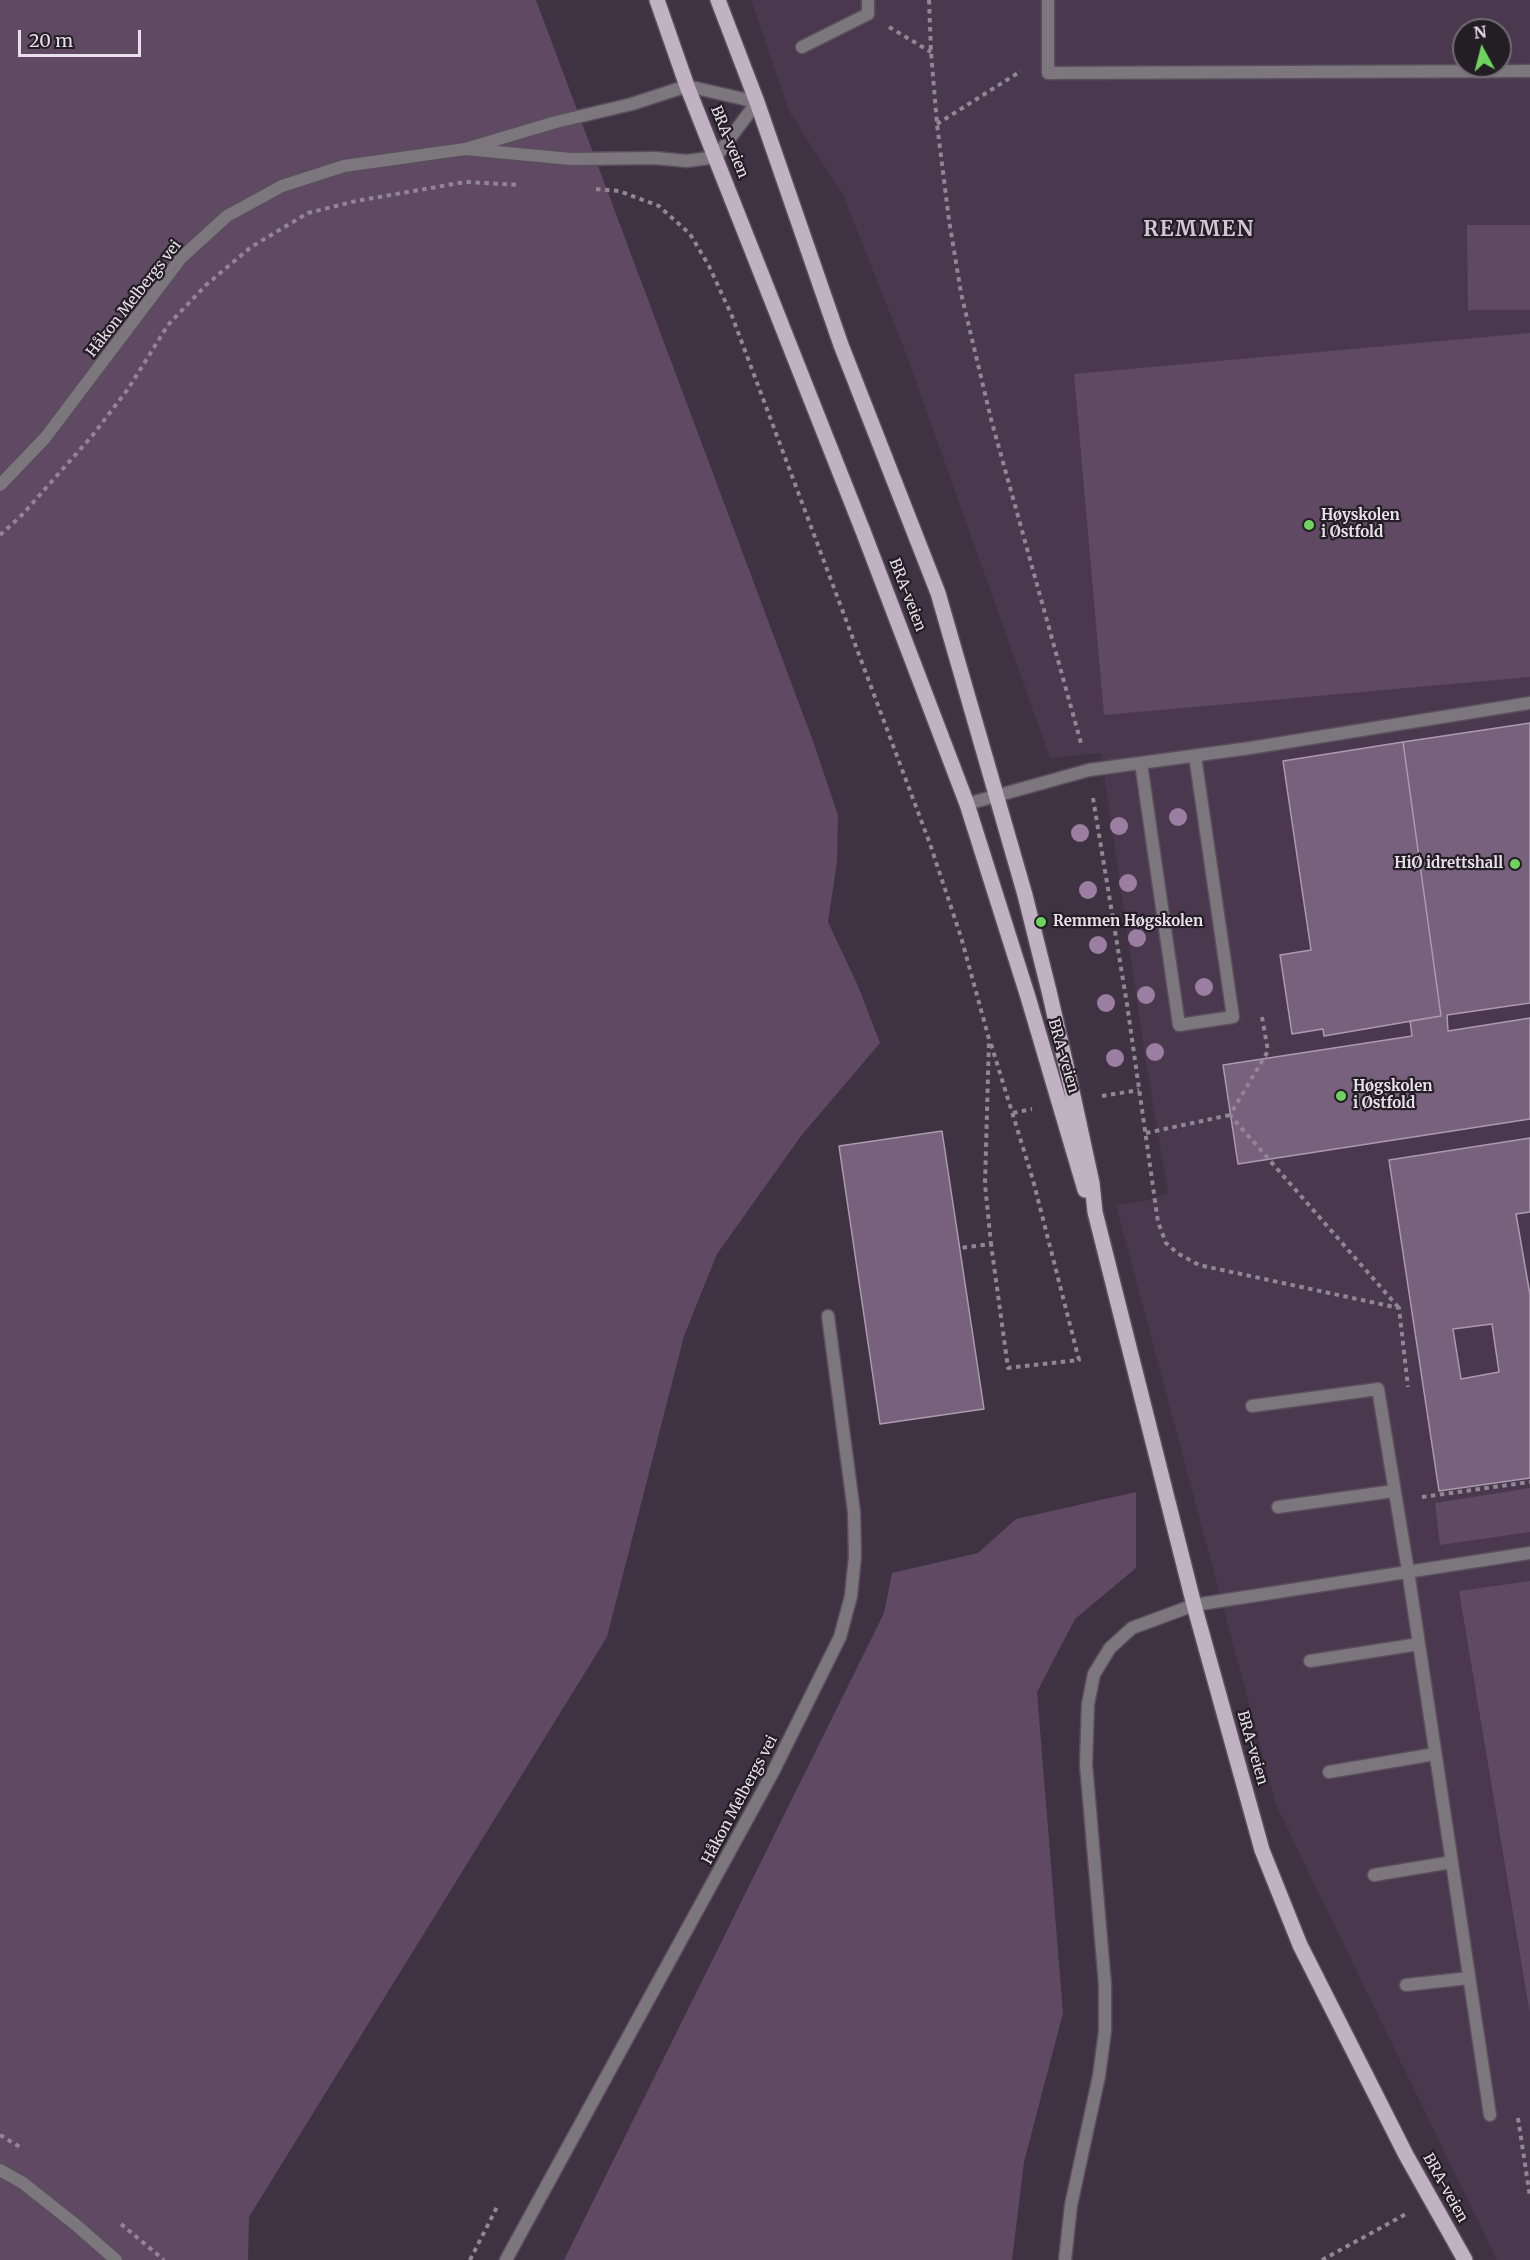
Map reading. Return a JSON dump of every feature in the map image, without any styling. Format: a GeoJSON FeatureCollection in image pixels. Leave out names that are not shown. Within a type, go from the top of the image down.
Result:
{"type":"FeatureCollection","features":[{"type":"Feature","properties":{"kind":"main road","name":"BRA-veien"},"geometry":{"type":"LineString","coordinates":[[657,0],[687,86],[863,531],[967,804],[1028,997],[1083,1187],[1095,1212]]}},
{"type":"Feature","properties":{"kind":"main road","name":"BRA-veien"},"geometry":{"type":"LineString","coordinates":[[718,0],[757,102],[841,345],[938,593],[997,795],[1049,991],[1092,1184],[1095,1212],[1194,1605],[1262,1850],[1300,1945],[1406,2155],[1465,2260]]}},
{"type":"Feature","properties":{"kind":"street"},"geometry":{"type":"LineString","coordinates":[[802,46],[868,14],[868,0]]}},
{"type":"Feature","properties":{"kind":"street"},"geometry":{"type":"LineString","coordinates":[[1048,0],[1048,73],[1530,71]]}},
{"type":"Feature","properties":{"kind":"street"},"geometry":{"type":"LineString","coordinates":[[687,86],[757,102],[716,157],[687,161],[656,158],[571,159],[465,149],[556,122],[632,104],[687,86]]}},
{"type":"Feature","properties":{"kind":"street","name":"Håkon Melbergs vei"},"geometry":{"type":"LineString","coordinates":[[0,485],[45,438],[181,258],[227,216],[282,186],[344,166],[465,149]]}},
{"type":"Feature","properties":{"kind":"street"},"geometry":{"type":"LineString","coordinates":[[967,804],[1089,770],[1195,756],[1530,703]]}},
{"type":"Feature","properties":{"kind":"street"},"geometry":{"type":"LineString","coordinates":[[1141,763],[1179,1025],[1233,1017],[1195,756]]}},
{"type":"Feature","properties":{"kind":"street","name":"Håkon Melbergs vei"},"geometry":{"type":"LineString","coordinates":[[506,2260],[774,1772],[840,1637],[851,1596],[855,1557],[854,1512],[828,1316]]}},
{"type":"Feature","properties":{"kind":"street"},"geometry":{"type":"LineString","coordinates":[[1252,1406],[1378,1389],[1408,1571],[1490,2115]]}},
{"type":"Feature","properties":{"kind":"street"},"geometry":{"type":"LineString","coordinates":[[1278,1507],[1394,1491]]}},
{"type":"Feature","properties":{"kind":"street"},"geometry":{"type":"LineString","coordinates":[[1065,2260],[1071,2205],[1099,2076],[1105,2031],[1105,1985],[1086,1764],[1088,1704],[1094,1674],[1110,1648],[1132,1628],[1194,1605],[1530,1553]]}},
{"type":"Feature","properties":{"kind":"street"},"geometry":{"type":"LineString","coordinates":[[1310,1661],[1419,1644]]}},
{"type":"Feature","properties":{"kind":"street"},"geometry":{"type":"LineString","coordinates":[[1329,1772],[1435,1754]]}},
{"type":"Feature","properties":{"kind":"street"},"geometry":{"type":"LineString","coordinates":[[1374,1875],[1452,1862]]}},
{"type":"Feature","properties":{"kind":"street"},"geometry":{"type":"LineString","coordinates":[[1406,1985],[1469,1978]]}},
{"type":"Feature","properties":{"kind":"street"},"geometry":{"type":"LineString","coordinates":[[0,2170],[24,2184],[116,2260]]}},
{"type":"Feature","properties":{"kind":"path"},"geometry":{"type":"LineString","coordinates":[[868,14],[931,52]]}},
{"type":"Feature","properties":{"kind":"path"},"geometry":{"type":"LineString","coordinates":[[937,124],[1048,56]]}},
{"type":"Feature","properties":{"kind":"path"},"geometry":{"type":"LineString","coordinates":[[0,535],[22,514],[92,436],[128,389],[168,325],[206,285],[251,247],[308,213],[356,201],[465,183],[522,185]]}},
{"type":"Feature","properties":{"kind":"path"},"geometry":{"type":"LineString","coordinates":[[588,188],[619,190],[658,206],[690,234],[709,266],[736,327],[930,844],[961,937],[1033,1180],[1079,1360],[1008,1368],[985,1184],[990,1039]]}},
{"type":"Feature","properties":{"kind":"path"},"geometry":{"type":"LineString","coordinates":[[1146,1133],[1230,1115],[1268,1052],[1262,1016]]}},
{"type":"Feature","properties":{"kind":"path"},"geometry":{"type":"LineString","coordinates":[[1230,1115],[1399,1308]]}},
{"type":"Feature","properties":{"kind":"path"},"geometry":{"type":"LineString","coordinates":[[960,1248],[991,1244]]}},
{"type":"Feature","properties":{"kind":"path"},"geometry":{"type":"LineString","coordinates":[[1421,1497],[1463,1489],[1530,1482]]}},
{"type":"Feature","properties":{"kind":"path"},"geometry":{"type":"LineString","coordinates":[[1322,2260],[1432,2200]]}},
{"type":"Feature","properties":{"kind":"path"},"geometry":{"type":"LineString","coordinates":[[470,2260],[498,2205]]}},
{"type":"Feature","properties":{"kind":"shaded area"},"geometry":{"type":"Polygon","coordinates":[[[0,0],[536,0],[813,741],[838,815],[837,862],[828,922],[858,986],[880,1043],[801,1136],[717,1254],[684,1336],[607,1637],[249,2217],[248,2260],[0,2260],[0,0]]]}},
{"type":"Feature","properties":{"kind":"shaded area","name":"Høgskolen i Østfold"},"geometry":{"type":"Polygon","coordinates":[[[751,0],[1530,0],[1530,2260],[1497,2260],[1276,1805],[1116,1205],[1146,1201],[1168,1193],[1146,1062],[1101,753],[1050,758],[904,348],[843,195],[790,113],[751,0]]]}},
{"type":"Feature","properties":{"kind":"shaded area"},"geometry":{"type":"Polygon","coordinates":[[[1467,225],[1530,225],[1530,310],[1468,310],[1467,225]]]}},
{"type":"Feature","properties":{"kind":"shaded area","name":"Høyskolen i Østfold"},"geometry":{"type":"Polygon","coordinates":[[[1530,333],[1530,677],[1104,715],[1074,374],[1530,333]]]}},
{"type":"Feature","properties":{"kind":"shaded area"},"geometry":{"type":"Polygon","coordinates":[[[1530,1488],[1530,1532],[1440,1545],[1435,1503],[1530,1488]]]}},
{"type":"Feature","properties":{"kind":"shaded area"},"geometry":{"type":"Polygon","coordinates":[[[1136,1492],[1136,1568],[1075,1619],[1037,1692],[1063,2013],[1024,2162],[1012,2260],[564,2260],[884,1613],[892,1573],[978,1553],[1016,1519],[1136,1492]]]}},
{"type":"Feature","properties":{"kind":"shaded area"},"geometry":{"type":"Polygon","coordinates":[[[1530,1581],[1530,2014],[1459,1591],[1530,1581]]]}},
{"type":"Feature","properties":{"kind":"building"},"geometry":{"type":"Polygon","coordinates":[[[1530,723],[1530,1003],[1447,1015],[1448,1031],[1530,1018],[1530,1119],[1238,1164],[1223,1065],[1412,1036],[1410,1021],[1441,1016],[1403,742],[1530,723]]]}},
{"type":"Feature","properties":{"kind":"building"},"geometry":{"type":"Polygon","coordinates":[[[1403,742],[1441,1016],[1324,1036],[1323,1029],[1292,1034],[1280,955],[1311,950],[1283,761],[1403,742]]]}},
{"type":"Feature","properties":{"kind":"building"},"geometry":{"type":"Polygon","coordinates":[[[942,1131],[984,1409],[880,1424],[839,1146],[942,1131]]]}},
{"type":"Feature","properties":{"kind":"building"},"geometry":{"type":"Polygon","coordinates":[[[1530,1138],[1530,1212],[1516,1214],[1530,1295],[1530,1478],[1439,1491],[1389,1160],[1530,1138]],[[1492,1324],[1453,1329],[1461,1379],[1499,1372],[1492,1324]]]}},
{"type":"Feature","properties":{"kind":"place","name":"Høyskolen i Østfold"},"geometry":{"type":"Point","coordinates":[1309,525]}},
{"type":"Feature","properties":{"kind":"place","name":"HiØ idrettshall"},"geometry":{"type":"Point","coordinates":[1515,864]}},
{"type":"Feature","properties":{"kind":"place","name":"Remmen Høgskolen"},"geometry":{"type":"Point","coordinates":[1041,922]}},
{"type":"Feature","properties":{"kind":"place","name":"Høgskolen i Østfold"},"geometry":{"type":"Point","coordinates":[1341,1096]}},
{"type":"Feature","properties":{"kind":"district","name":"REMMEN"},"geometry":{"type":"Point","coordinates":[1199,230]}}]}
